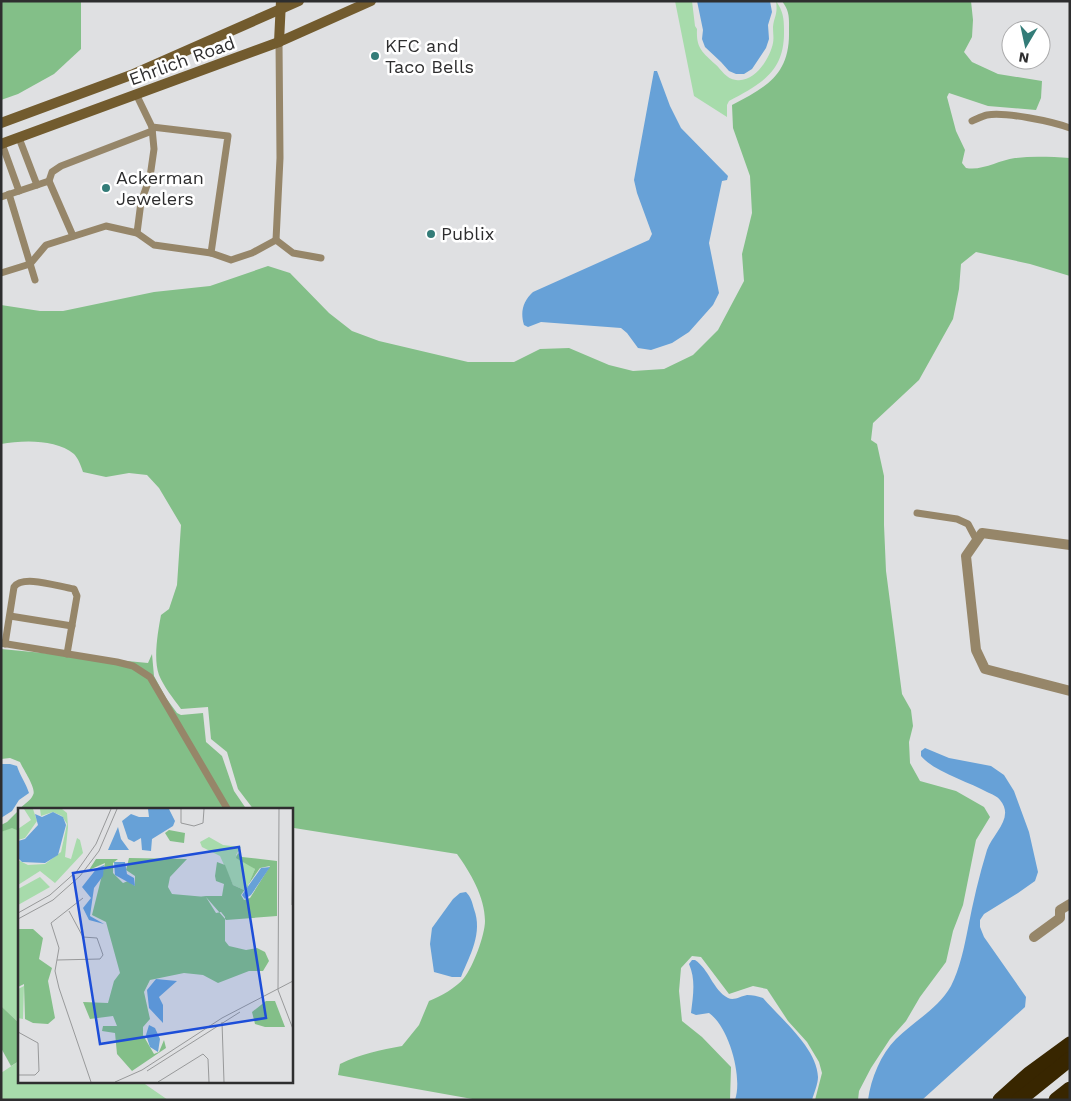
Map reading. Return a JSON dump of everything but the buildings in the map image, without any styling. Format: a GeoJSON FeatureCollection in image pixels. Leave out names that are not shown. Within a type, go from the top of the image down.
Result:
{"type":"FeatureCollection","features":[{"type":"Feature","properties":{"kind":"highway"},"geometry":{"type":"LineString","coordinates":[[1000,1100],[1029,1074],[1070,1044]]}},
{"type":"Feature","properties":{"kind":"highway"},"geometry":{"type":"LineString","coordinates":[[1019,1100],[1070,1059]]}},
{"type":"Feature","properties":{"kind":"highway"},"geometry":{"type":"LineString","coordinates":[[1056,1100],[1070,1089]]}},
{"type":"Feature","properties":{"kind":"main road","name":"Ehrlich Road"},"geometry":{"type":"LineString","coordinates":[[1,123],[131,75],[280,5],[299,1]]}},
{"type":"Feature","properties":{"kind":"main road","name":"Ehrlich Road"},"geometry":{"type":"LineString","coordinates":[[2,144],[280,42],[371,1]]}},
{"type":"Feature","properties":{"kind":"main road"},"geometry":{"type":"LineString","coordinates":[[280,5],[280,42]]}},
{"type":"Feature","properties":{"kind":"street"},"geometry":{"type":"LineString","coordinates":[[1070,545],[982,533],[966,556],[976,650],[985,669],[1070,691]]}},
{"type":"Feature","properties":{"kind":"street"},"geometry":{"type":"LineString","coordinates":[[1034,937],[1060,918],[1060,910],[1070,904]]}},
{"type":"Feature","properties":{"kind":"lane"},"geometry":{"type":"LineString","coordinates":[[276,240],[280,158],[280,42]]}},
{"type":"Feature","properties":{"kind":"lane"},"geometry":{"type":"LineString","coordinates":[[136,233],[141,202],[150,177],[154,149],[152,129],[137,96]]}},
{"type":"Feature","properties":{"kind":"lane"},"geometry":{"type":"LineString","coordinates":[[972,121],[987,115],[1000,115],[1043,121],[1070,128]]}},
{"type":"Feature","properties":{"kind":"lane"},"geometry":{"type":"LineString","coordinates":[[73,236],[49,181],[52,172],[61,166],[152,129],[228,136],[211,253]]}},
{"type":"Feature","properties":{"kind":"lane"},"geometry":{"type":"LineString","coordinates":[[19,138],[37,185]]}},
{"type":"Feature","properties":{"kind":"lane"},"geometry":{"type":"LineString","coordinates":[[2,144],[19,191]]}},
{"type":"Feature","properties":{"kind":"lane"},"geometry":{"type":"LineString","coordinates":[[1,197],[49,181]]}},
{"type":"Feature","properties":{"kind":"lane"},"geometry":{"type":"LineString","coordinates":[[9,194],[35,280]]}},
{"type":"Feature","properties":{"kind":"lane"},"geometry":{"type":"LineString","coordinates":[[1,273],[30,264],[46,245],[106,226],[136,233],[154,245],[211,253],[231,260],[252,253],[276,240]]}},
{"type":"Feature","properties":{"kind":"lane"},"geometry":{"type":"LineString","coordinates":[[276,240],[293,253],[322,258]]}},
{"type":"Feature","properties":{"kind":"lane"},"geometry":{"type":"LineString","coordinates":[[917,513],[957,519],[968,524],[977,541]]}},
{"type":"Feature","properties":{"kind":"lane"},"geometry":{"type":"LineString","coordinates":[[68,654],[77,596],[76,592],[30,580],[17,583],[14,587],[10,616],[3,644],[117,662],[133,666],[150,678],[227,808]]}},
{"type":"Feature","properties":{"kind":"lane"},"geometry":{"type":"LineString","coordinates":[[10,616],[72,626]]}},
{"type":"Feature","properties":{"kind":"green space"},"geometry":{"type":"Polygon","coordinates":[[[1,1],[81,1],[81,49],[54,74],[18,94],[1,100],[1,1]]]}},
{"type":"Feature","properties":{"kind":"green space"},"geometry":{"type":"Polygon","coordinates":[[[675,1],[692,1],[695,26],[701,49],[727,76],[736,80],[743,80],[755,74],[769,56],[773,43],[776,1],[780,8],[783,15],[784,30],[783,44],[776,66],[761,82],[729,101],[727,117],[694,96],[675,1]]]}},
{"type":"Feature","properties":{"kind":"green space"},"geometry":{"type":"Polygon","coordinates":[[[782,1],[971,1],[972,37],[964,52],[972,62],[998,74],[1042,81],[1041,98],[1036,110],[988,106],[949,93],[947,97],[956,131],[965,150],[962,163],[966,168],[972,169],[1015,158],[1070,158],[1070,276],[1030,264],[976,252],[961,264],[959,289],[953,319],[919,380],[873,423],[871,440],[877,444],[884,476],[886,571],[902,694],[911,710],[913,726],[909,742],[910,763],[920,781],[956,791],[984,807],[990,817],[976,840],[963,905],[953,931],[946,962],[871,1068],[859,1091],[858,1100],[815,1100],[822,1073],[819,1062],[807,1042],[788,1021],[767,989],[753,986],[729,994],[701,957],[692,956],[681,968],[679,991],[682,1021],[702,1037],[731,1067],[730,1100],[478,1100],[338,1075],[340,1064],[371,1053],[402,1046],[419,1025],[429,1001],[448,991],[464,978],[475,959],[484,927],[484,912],[480,894],[457,854],[294,828],[292,827],[292,808],[252,808],[238,789],[227,752],[211,739],[208,707],[181,709],[163,684],[157,668],[157,645],[161,615],[169,609],[177,585],[181,525],[159,488],[147,475],[129,473],[106,477],[83,472],[74,454],[67,449],[49,443],[29,441],[1,444],[1,305],[40,311],[63,311],[154,292],[210,286],[268,266],[290,273],[329,313],[352,331],[379,341],[468,362],[514,362],[540,349],[569,348],[609,365],[633,371],[664,369],[693,355],[718,330],[744,281],[742,254],[752,213],[750,176],[733,128],[732,105],[766,85],[781,69],[788,46],[789,31],[788,12],[782,1]]]}},
{"type":"Feature","properties":{"kind":"green space"},"geometry":{"type":"Polygon","coordinates":[[[1,649],[148,663],[152,654],[154,676],[177,713],[181,715],[203,713],[206,742],[222,756],[234,791],[246,808],[21,808],[31,799],[34,792],[33,788],[20,762],[10,758],[1,759],[1,649]]]}},
{"type":"Feature","properties":{"kind":"green space"},"geometry":{"type":"Polygon","coordinates":[[[18,811],[18,831],[12,828],[1,832],[1,825],[18,811]]]}},
{"type":"Feature","properties":{"kind":"green space"},"geometry":{"type":"Polygon","coordinates":[[[12,827],[18,830],[18,1022],[1,1006],[1,832],[12,827]]]}},
{"type":"Feature","properties":{"kind":"green space"},"geometry":{"type":"Polygon","coordinates":[[[1,1006],[18,1022],[18,1062],[11,1066],[1,1048],[1,1006]]]}},
{"type":"Feature","properties":{"kind":"green space"},"geometry":{"type":"Polygon","coordinates":[[[18,1062],[18,1084],[145,1084],[168,1100],[1,1100],[1,1073],[18,1062]]]}},
{"type":"Feature","properties":{"kind":"water"},"geometry":{"type":"Polygon","coordinates":[[[697,1],[770,1],[772,12],[768,25],[769,39],[766,48],[752,69],[744,74],[736,74],[729,71],[705,47],[702,39],[703,30],[697,1]]]}},
{"type":"Feature","properties":{"kind":"water"},"geometry":{"type":"Polygon","coordinates":[[[654,71],[657,71],[670,106],[681,128],[728,176],[727,180],[722,181],[709,243],[719,293],[713,305],[689,332],[672,343],[651,350],[638,348],[621,328],[541,322],[528,327],[524,325],[523,307],[533,292],[649,240],[652,234],[634,180],[654,71]]]}},
{"type":"Feature","properties":{"kind":"water"},"geometry":{"type":"Polygon","coordinates":[[[925,748],[949,758],[991,766],[1004,775],[1014,791],[1029,832],[1038,872],[1035,881],[984,914],[980,920],[980,927],[984,937],[1026,997],[1025,1007],[922,1100],[868,1100],[877,1067],[891,1045],[903,1032],[933,1008],[951,986],[961,958],[976,889],[987,850],[1004,819],[1005,813],[1004,807],[996,796],[934,767],[921,756],[921,751],[925,748]]]}},
{"type":"Feature","properties":{"kind":"water"},"geometry":{"type":"Polygon","coordinates":[[[1,764],[17,766],[29,793],[19,800],[12,811],[1,818],[1,764]]]}},
{"type":"Feature","properties":{"kind":"water"},"geometry":{"type":"Polygon","coordinates":[[[466,892],[471,900],[477,927],[474,944],[461,977],[452,977],[434,972],[430,944],[432,928],[453,899],[460,893],[466,892]]]}},
{"type":"Feature","properties":{"kind":"water"},"geometry":{"type":"Polygon","coordinates":[[[692,960],[700,964],[718,990],[728,998],[735,999],[747,995],[763,998],[797,1035],[812,1055],[816,1066],[818,1080],[812,1100],[735,1100],[737,1090],[736,1066],[723,1029],[709,1013],[696,1015],[691,1013],[693,982],[689,964],[692,960]]]}},
{"type":"Feature","properties":{"kind":"place","name":"KFC and Taco Bells"},"geometry":{"type":"Point","coordinates":[375,56]}},
{"type":"Feature","properties":{"kind":"place","name":"Ackerman Jewelers"},"geometry":{"type":"Point","coordinates":[106,188]}},
{"type":"Feature","properties":{"kind":"place","name":"Publix"},"geometry":{"type":"Point","coordinates":[431,234]}}]}
